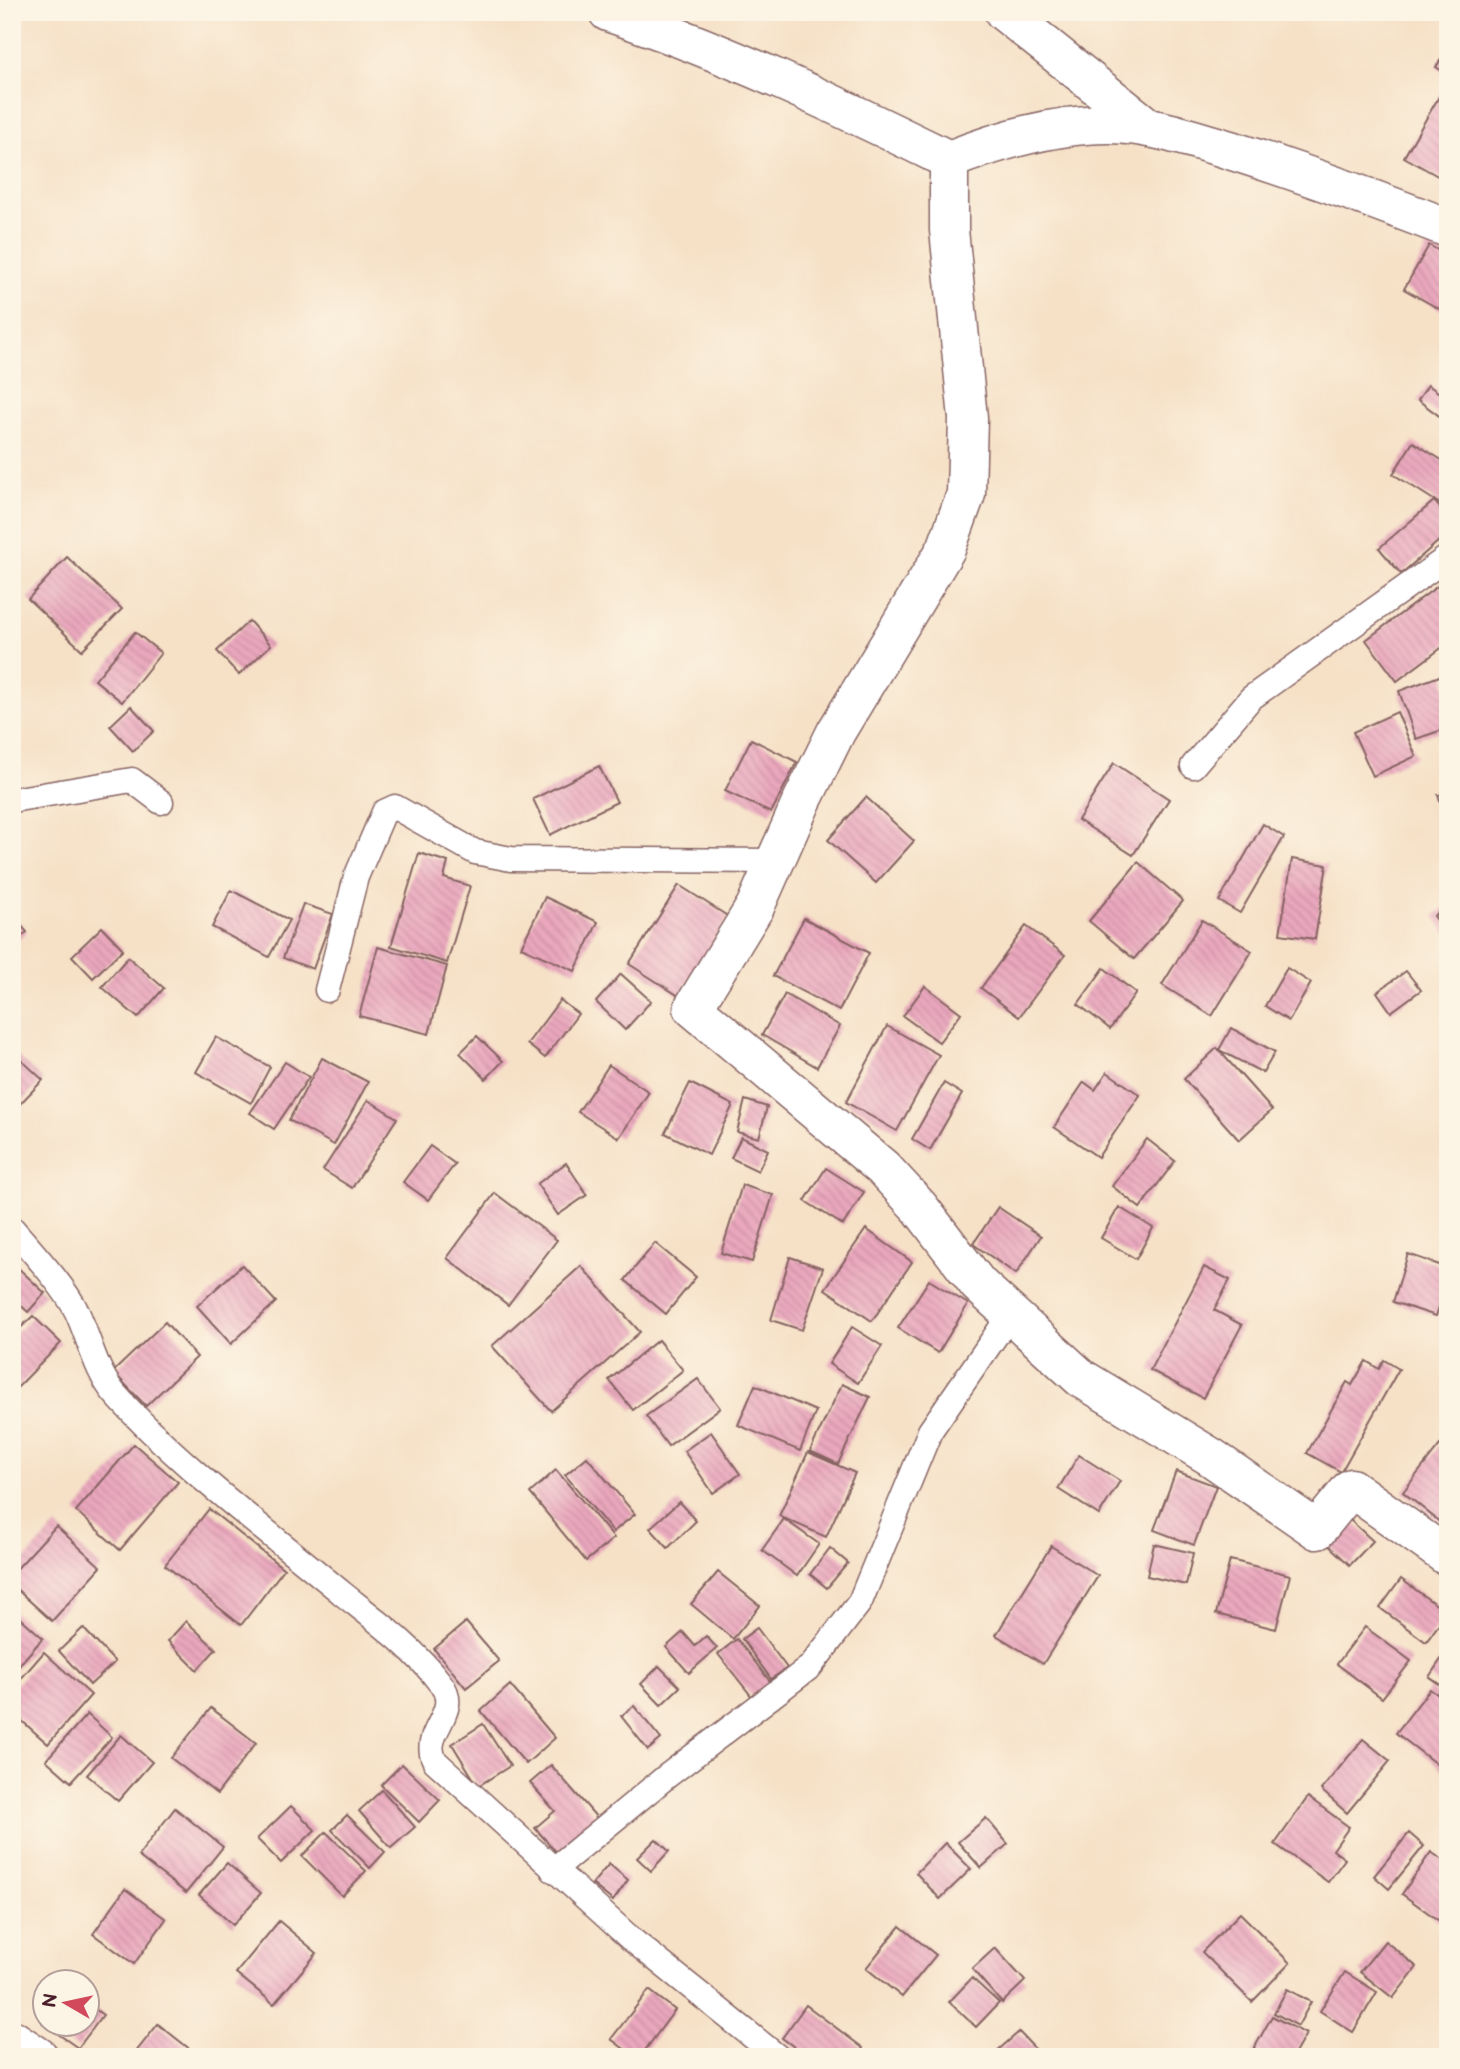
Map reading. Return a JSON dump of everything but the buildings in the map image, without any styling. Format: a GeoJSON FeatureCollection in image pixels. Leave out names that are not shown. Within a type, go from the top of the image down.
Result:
{"type":"FeatureCollection","features":[{"type":"Feature","properties":{"kind":"street"},"geometry":{"type":"LineString","coordinates":[[608,12],[692,41],[823,98],[949,160],[995,142],[1044,131],[1109,124],[1149,128],[1317,177],[1448,228]]}},
{"type":"Feature","properties":{"kind":"street"},"geometry":{"type":"LineString","coordinates":[[1004,12],[1149,128]]}},
{"type":"Feature","properties":{"kind":"street"},"geometry":{"type":"LineString","coordinates":[[949,160],[949,230],[968,418],[966,494],[946,549],[836,732],[755,907],[692,1008],[883,1168],[920,1208],[978,1284],[1012,1312],[1081,1378],[1211,1457],[1317,1530],[1351,1488],[1448,1557]]}},
{"type":"Feature","properties":{"kind":"street"},"geometry":{"type":"LineString","coordinates":[[12,2039],[39,2057]]}},
{"type":"Feature","properties":{"kind":"lane"},"geometry":{"type":"LineString","coordinates":[[1193,766],[1251,698],[1448,557]]}},
{"type":"Feature","properties":{"kind":"lane"},"geometry":{"type":"LineString","coordinates":[[12,800],[132,780],[161,802]]}},
{"type":"Feature","properties":{"kind":"lane"},"geometry":{"type":"LineString","coordinates":[[327,990],[356,877],[384,812],[395,807],[475,852],[511,859],[777,861]]}},
{"type":"Feature","properties":{"kind":"lane"},"geometry":{"type":"LineString","coordinates":[[12,1228],[76,1310],[113,1392],[197,1472],[394,1636],[443,1685],[448,1698],[447,1711],[429,1743],[429,1751],[435,1761],[553,1870],[682,1981],[778,2057]]}},
{"type":"Feature","properties":{"kind":"lane"},"geometry":{"type":"LineString","coordinates":[[553,1870],[667,1776],[810,1667],[860,1602],[930,1431],[1012,1312]]}}]}
